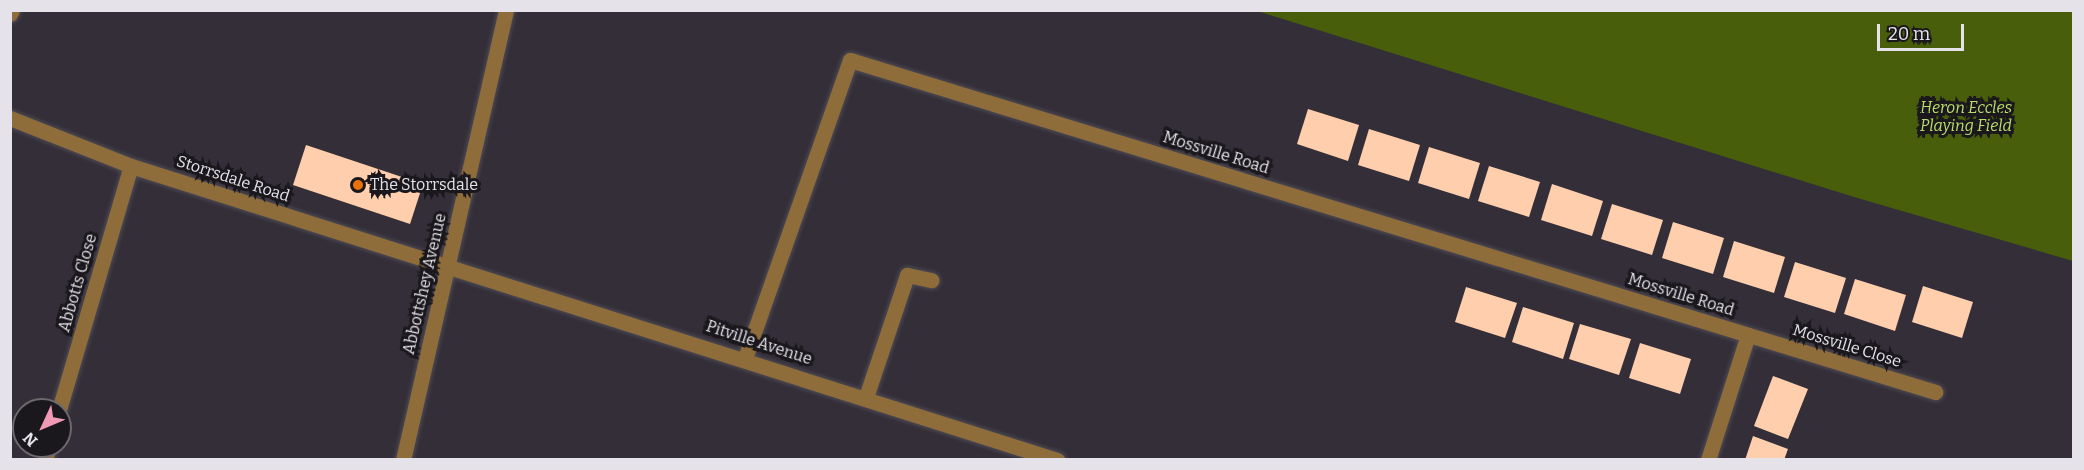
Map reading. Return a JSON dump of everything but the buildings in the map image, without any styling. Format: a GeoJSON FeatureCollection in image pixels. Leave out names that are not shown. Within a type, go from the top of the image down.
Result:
{"type":"FeatureCollection","features":[{"type":"Feature","properties":{"kind":"street","name":"Abbottshey Avenue"},"geometry":{"type":"LineString","coordinates":[[403,459],[506,10]]}},
{"type":"Feature","properties":{"kind":"street","name":"Mossville Road"},"geometry":{"type":"LineString","coordinates":[[745,358],[850,60],[1748,334],[1708,459]]}},
{"type":"Feature","properties":{"kind":"street","name":"Storrsdale Road"},"geometry":{"type":"LineString","coordinates":[[10,118],[131,166],[449,264]]}},
{"type":"Feature","properties":{"kind":"street","name":"Abbotts Close"},"geometry":{"type":"LineString","coordinates":[[63,398],[131,166]]}},
{"type":"Feature","properties":{"kind":"street","name":"Pitville Avenue"},"geometry":{"type":"LineString","coordinates":[[449,264],[1057,459]]}},
{"type":"Feature","properties":{"kind":"street"},"geometry":{"type":"LineString","coordinates":[[866,397],[907,275],[931,280]]}},
{"type":"Feature","properties":{"kind":"street","name":"Mossville Close"},"geometry":{"type":"LineString","coordinates":[[1748,334],[1935,392]]}},
{"type":"Feature","properties":{"kind":"green space","name":"Heron Eccles Playing Field"},"geometry":{"type":"Polygon","coordinates":[[[1257,11],[2073,11],[2073,261],[1854,197],[1257,11]]]}},
{"type":"Feature","properties":{"kind":"place","name":"The Storrsdale"},"geometry":{"type":"Point","coordinates":[358,185]}}]}
